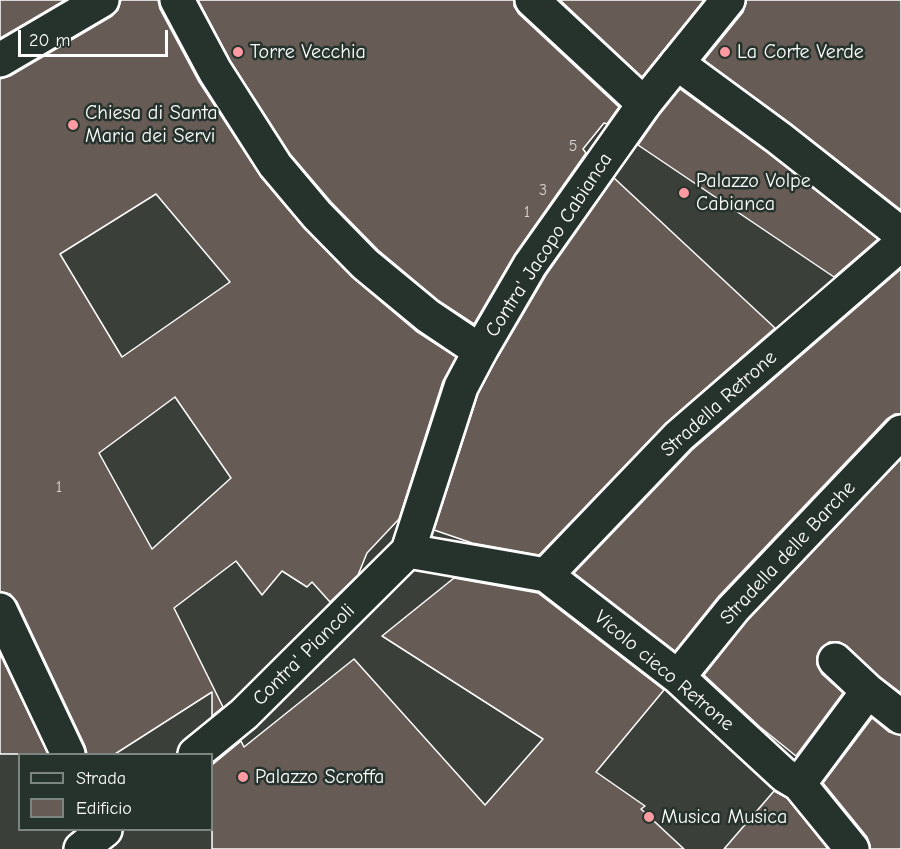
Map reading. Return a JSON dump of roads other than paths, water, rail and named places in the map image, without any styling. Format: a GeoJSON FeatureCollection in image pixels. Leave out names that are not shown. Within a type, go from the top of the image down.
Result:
{"type":"FeatureCollection","features":[{"type":"Feature","properties":{"kind":"street"},"geometry":{"type":"LineString","coordinates":[[0,60],[102,0]]}},
{"type":"Feature","properties":{"kind":"street"},"geometry":{"type":"LineString","coordinates":[[177,0],[215,71],[275,165],[317,215],[364,264],[428,316],[480,351]]}},
{"type":"Feature","properties":{"kind":"street"},"geometry":{"type":"LineString","coordinates":[[532,0],[644,104]]}},
{"type":"Feature","properties":{"kind":"street","name":"Contra' Jacopo Cabianca"},"geometry":{"type":"LineString","coordinates":[[408,551],[461,387],[480,351],[530,265],[644,104],[728,0]]}},
{"type":"Feature","properties":{"kind":"street"},"geometry":{"type":"LineString","coordinates":[[677,63],[901,234]]}},
{"type":"Feature","properties":{"kind":"street","name":"Stradella Retrone"},"geometry":{"type":"LineString","coordinates":[[546,575],[679,436],[901,244]]}},
{"type":"Feature","properties":{"kind":"street","name":"Stradella delle Barche"},"geometry":{"type":"LineString","coordinates":[[678,677],[733,609],[901,432]]}},
{"type":"Feature","properties":{"kind":"street","name":"Vicolo cieco Retrone"},"geometry":{"type":"LineString","coordinates":[[408,551],[546,575],[678,677],[784,775],[799,784],[852,849]]}},
{"type":"Feature","properties":{"kind":"street","name":"Contra' Piancoli"},"geometry":{"type":"LineString","coordinates":[[196,753],[244,714],[408,551]]}},
{"type":"Feature","properties":{"kind":"street"},"geometry":{"type":"LineString","coordinates":[[0,610],[68,753]]}},
{"type":"Feature","properties":{"kind":"street"},"geometry":{"type":"LineString","coordinates":[[835,660],[868,691],[901,717]]}},
{"type":"Feature","properties":{"kind":"street"},"geometry":{"type":"LineString","coordinates":[[799,784],[868,691]]}},
{"type":"Feature","properties":{"kind":"street"},"geometry":{"type":"LineString","coordinates":[[81,849],[103,831]]}},
{"type":"Feature","properties":{"kind":"place","name":"Torre Vecchia"},"geometry":{"type":"Point","coordinates":[238,52]}},
{"type":"Feature","properties":{"kind":"place","name":"La Corte Verde"},"geometry":{"type":"Point","coordinates":[725,52]}},
{"type":"Feature","properties":{"kind":"place","name":"Chiesa di Santa Maria dei Servi"},"geometry":{"type":"Point","coordinates":[73,125]}},
{"type":"Feature","properties":{"kind":"place","name":"Palazzo Volpe Cabianca"},"geometry":{"type":"Point","coordinates":[684,193]}},
{"type":"Feature","properties":{"kind":"place","name":"Palazzo Scroffa"},"geometry":{"type":"Point","coordinates":[243,777]}},
{"type":"Feature","properties":{"kind":"place","name":"Musica Musica"},"geometry":{"type":"Point","coordinates":[649,817]}}]}
